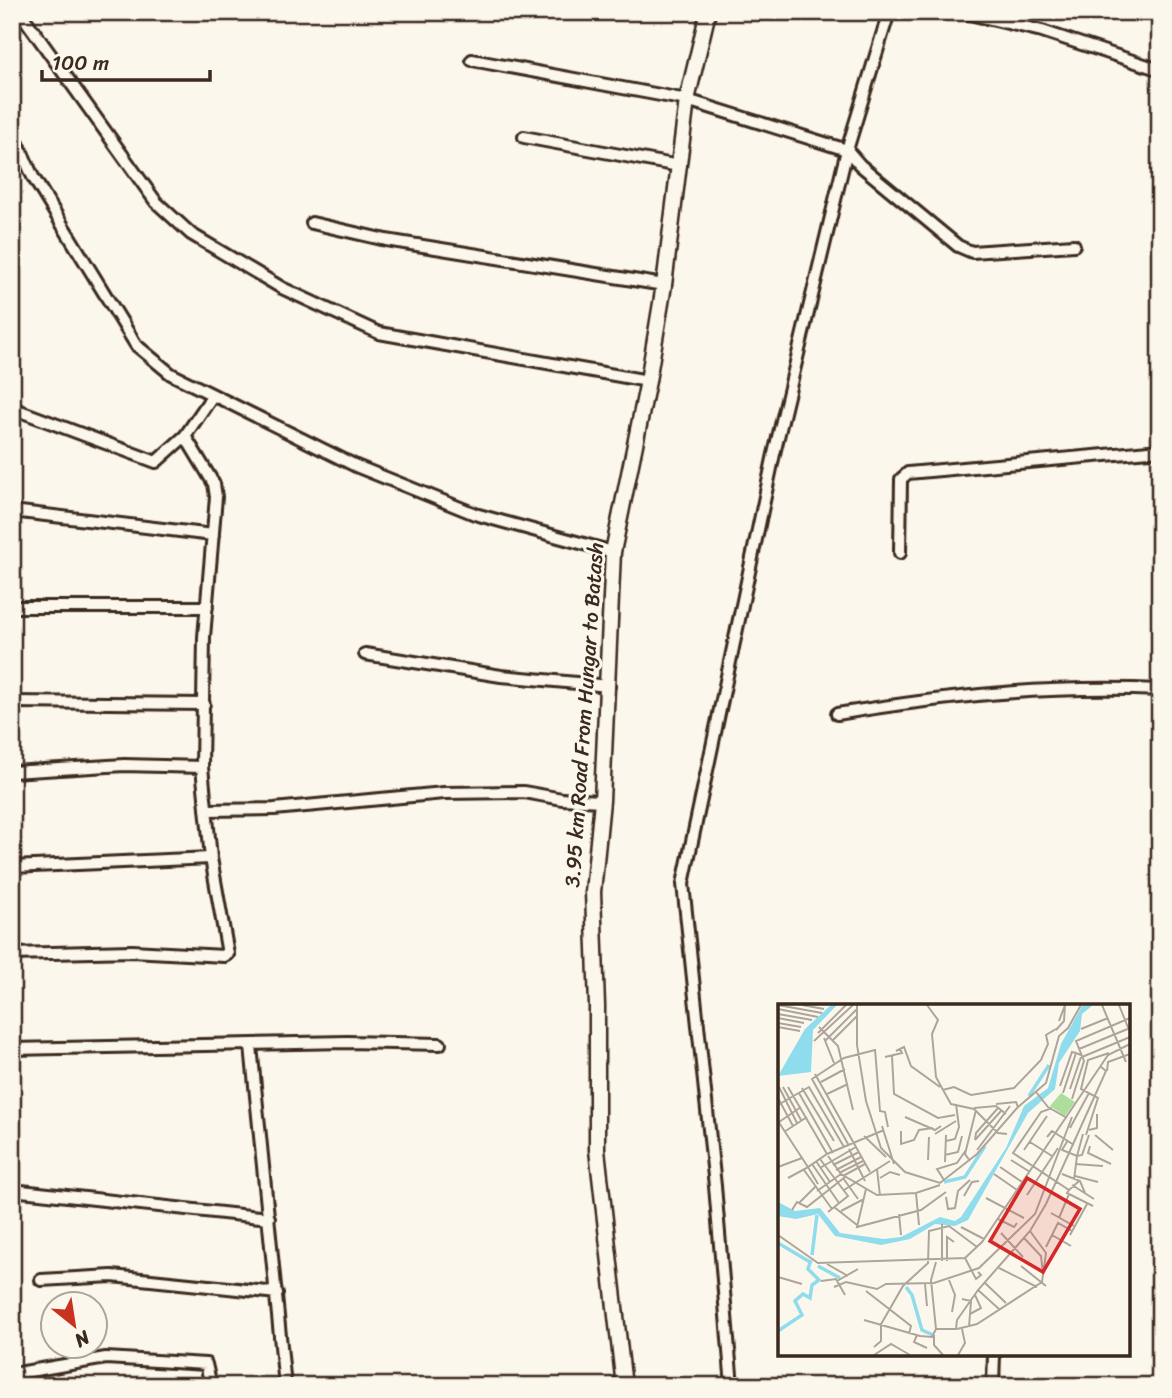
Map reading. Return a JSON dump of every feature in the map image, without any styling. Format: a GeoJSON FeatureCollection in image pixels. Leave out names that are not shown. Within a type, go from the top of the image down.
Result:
{"type":"FeatureCollection","features":[{"type":"Feature","properties":{"kind":"street"},"geometry":{"type":"LineString","coordinates":[[20,12],[156,202],[191,234],[282,288],[379,333],[648,381]]}},
{"type":"Feature","properties":{"kind":"street","name":"3.95 km Road From Hungar to Batash"},"geometry":{"type":"LineString","coordinates":[[624,1386],[597,1150],[593,892],[603,801],[613,552],[648,381],[664,285],[687,100],[708,12]]}},
{"type":"Feature","properties":{"kind":"street"},"geometry":{"type":"LineString","coordinates":[[732,1386],[715,1186],[683,884],[774,454],[848,150],[889,12]]}},
{"type":"Feature","properties":{"kind":"street"},"geometry":{"type":"LineString","coordinates":[[961,12],[1042,31],[1160,71]]}},
{"type":"Feature","properties":{"kind":"street"},"geometry":{"type":"LineString","coordinates":[[472,60],[687,100],[848,150],[860,165],[958,246],[972,252],[1074,245]]}},
{"type":"Feature","properties":{"kind":"street"},"geometry":{"type":"LineString","coordinates":[[12,130],[33,177],[136,345],[171,374],[356,466],[475,514],[613,552]]}},
{"type":"Feature","properties":{"kind":"street"},"geometry":{"type":"LineString","coordinates":[[524,137],[679,166]]}},
{"type":"Feature","properties":{"kind":"street"},"geometry":{"type":"LineString","coordinates":[[312,223],[386,240],[664,285]]}},
{"type":"Feature","properties":{"kind":"street"},"geometry":{"type":"LineString","coordinates":[[12,408],[156,462],[185,436],[213,395]]}},
{"type":"Feature","properties":{"kind":"street"},"geometry":{"type":"LineString","coordinates":[[12,954],[132,951],[226,956],[211,858],[202,767],[206,607],[213,535],[214,484],[185,436]]}},
{"type":"Feature","properties":{"kind":"street"},"geometry":{"type":"LineString","coordinates":[[900,553],[901,479],[908,473],[1160,450]]}},
{"type":"Feature","properties":{"kind":"street"},"geometry":{"type":"LineString","coordinates":[[12,511],[213,535]]}},
{"type":"Feature","properties":{"kind":"street"},"geometry":{"type":"LineString","coordinates":[[12,607],[206,607]]}},
{"type":"Feature","properties":{"kind":"street"},"geometry":{"type":"LineString","coordinates":[[365,654],[500,676],[609,686]]}},
{"type":"Feature","properties":{"kind":"street"},"geometry":{"type":"LineString","coordinates":[[837,714],[970,694],[1081,687],[1160,690]]}},
{"type":"Feature","properties":{"kind":"street"},"geometry":{"type":"LineString","coordinates":[[12,702],[204,704]]}},
{"type":"Feature","properties":{"kind":"street"},"geometry":{"type":"LineString","coordinates":[[12,772],[124,765],[202,767]]}},
{"type":"Feature","properties":{"kind":"street"},"geometry":{"type":"LineString","coordinates":[[206,810],[274,809],[444,793],[524,792],[562,799],[603,801]]}},
{"type":"Feature","properties":{"kind":"street"},"geometry":{"type":"LineString","coordinates":[[12,867],[211,858]]}},
{"type":"Feature","properties":{"kind":"street"},"geometry":{"type":"LineString","coordinates":[[12,1049],[347,1042],[440,1044]]}},
{"type":"Feature","properties":{"kind":"street"},"geometry":{"type":"LineString","coordinates":[[251,1046],[285,1386]]}},
{"type":"Feature","properties":{"kind":"street"},"geometry":{"type":"LineString","coordinates":[[12,1190],[269,1217]]}},
{"type":"Feature","properties":{"kind":"street"},"geometry":{"type":"LineString","coordinates":[[41,1280],[112,1276],[277,1293]]}},
{"type":"Feature","properties":{"kind":"street"},"geometry":{"type":"LineString","coordinates":[[993,1386],[994,1356]]}},
{"type":"Feature","properties":{"kind":"street"},"geometry":{"type":"LineString","coordinates":[[12,1374],[106,1358],[206,1364],[211,1386]]}}]}
